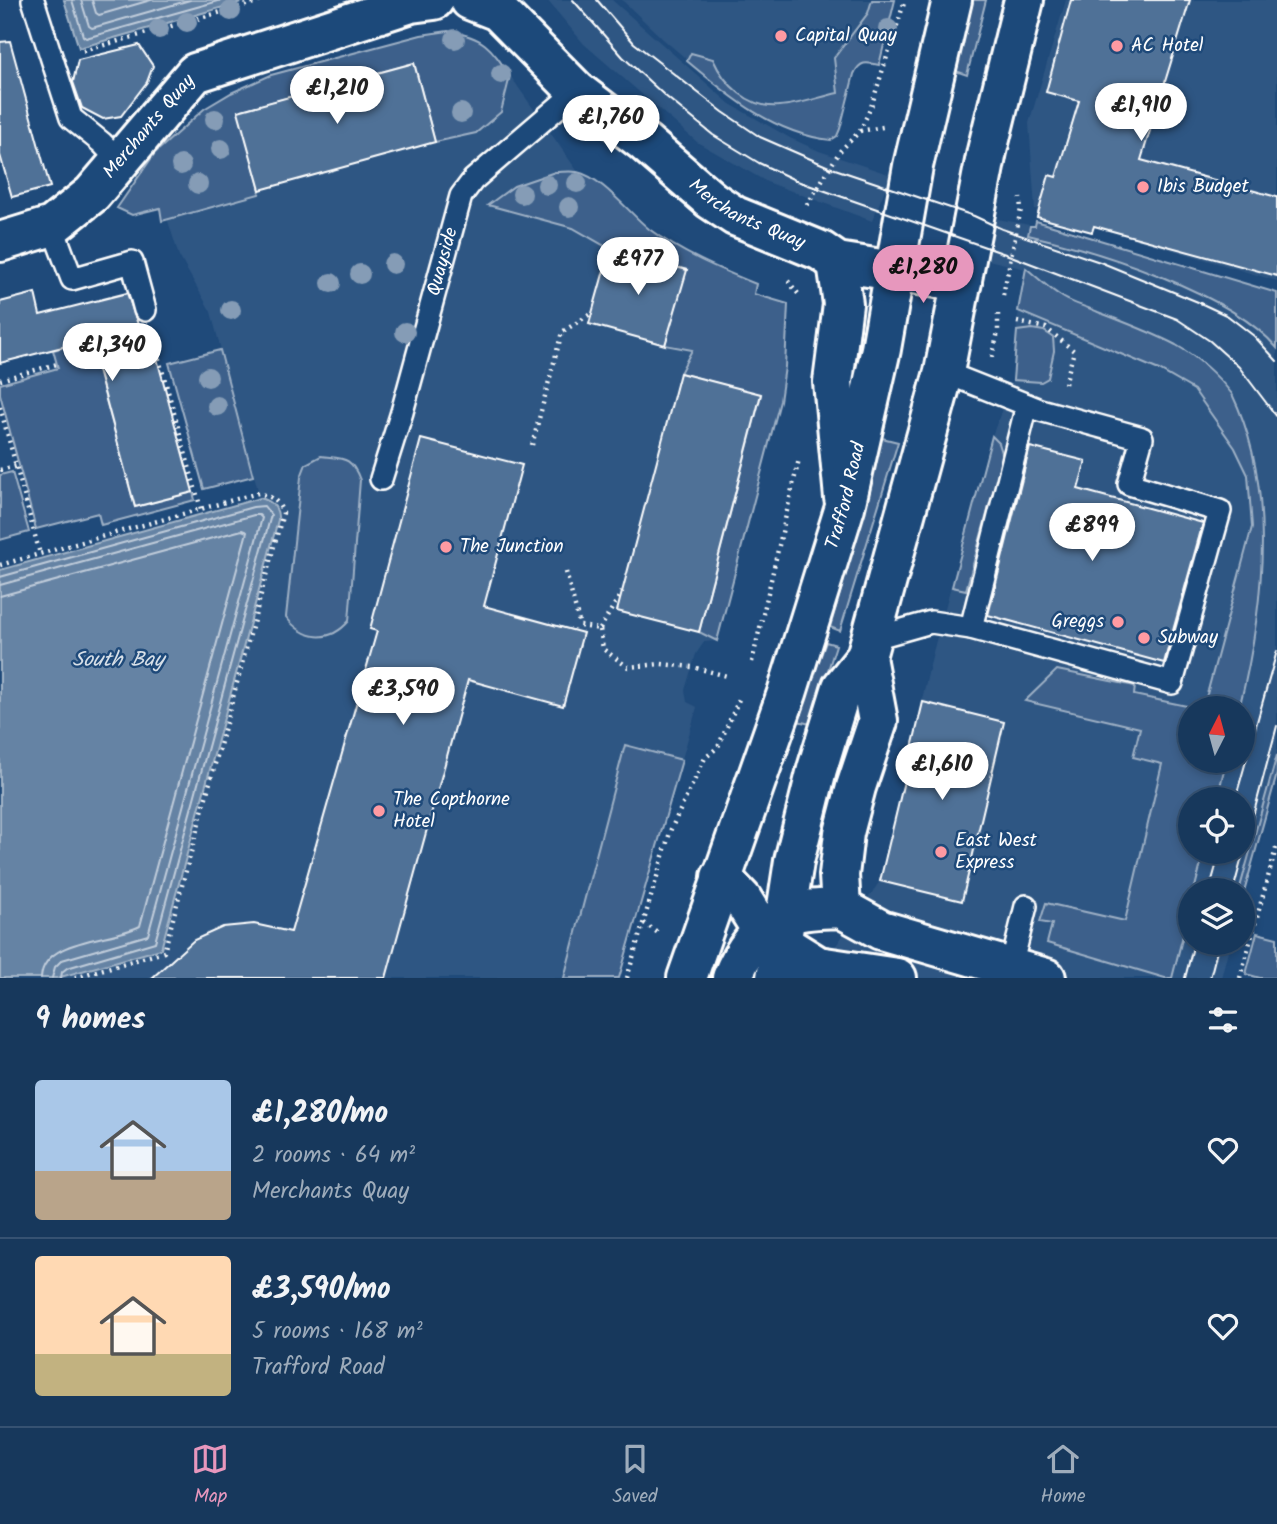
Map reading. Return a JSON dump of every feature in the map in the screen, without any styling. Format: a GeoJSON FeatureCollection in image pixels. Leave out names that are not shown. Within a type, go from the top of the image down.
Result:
{"type":"FeatureCollection","features":[{"type":"Feature","properties":{"kind":"main road","name":"Merchants Quay"},"geometry":{"type":"LineString","coordinates":[[0,242],[52,226],[93,194],[195,73],[411,3],[434,0]]}},
{"type":"Feature","properties":{"kind":"main road","name":"Merchants Quay"},"geometry":{"type":"LineString","coordinates":[[470,0],[498,10],[577,91],[644,142],[711,200],[744,220],[821,251],[837,262],[962,282]]}},
{"type":"Feature","properties":{"kind":"main road","name":"Trafford Road"},"geometry":{"type":"LineString","coordinates":[[687,978],[720,877],[787,693],[845,507],[881,349],[913,166],[952,0]]}},
{"type":"Feature","properties":{"kind":"main road"},"geometry":{"type":"LineString","coordinates":[[776,948],[817,769],[842,687],[868,648],[944,372],[987,151],[1024,0]]}},
{"type":"Feature","properties":{"kind":"main road"},"geometry":{"type":"LineString","coordinates":[[837,262],[843,304],[833,382],[845,507]]}},
{"type":"Feature","properties":{"kind":"main road"},"geometry":{"type":"LineString","coordinates":[[841,908],[839,875],[844,833],[878,721],[868,648]]}},
{"type":"Feature","properties":{"kind":"main road"},"geometry":{"type":"LineString","coordinates":[[720,877],[742,899],[776,948],[818,966],[897,978]]}},
{"type":"Feature","properties":{"kind":"main road"},"geometry":{"type":"LineString","coordinates":[[733,978],[743,955],[776,948],[806,910],[841,908],[881,930],[1021,975]]}},
{"type":"Feature","properties":{"kind":"lane"},"geometry":{"type":"LineString","coordinates":[[33,0],[71,118],[102,143],[120,162]]}},
{"type":"Feature","properties":{"kind":"lane","name":"Quayside"},"geometry":{"type":"LineString","coordinates":[[381,480],[461,196],[473,180],[577,91]]}},
{"type":"Feature","properties":{"kind":"lane"},"geometry":{"type":"LineString","coordinates":[[52,226],[72,279],[132,262],[145,310]]}},
{"type":"Feature","properties":{"kind":"lane"},"geometry":{"type":"LineString","coordinates":[[868,648],[932,622],[971,628],[1172,683],[1220,511],[1129,484],[1142,438],[1027,405],[944,372]]}},
{"type":"Feature","properties":{"kind":"lane"},"geometry":{"type":"LineString","coordinates":[[971,628],[1027,405]]}},
{"type":"Feature","properties":{"kind":"lane"},"geometry":{"type":"LineString","coordinates":[[1021,975],[1026,906]]}},
{"type":"Feature","properties":{"kind":"path"},"geometry":{"type":"LineString","coordinates":[[81,52],[264,0]]}},
{"type":"Feature","properties":{"kind":"path"},"geometry":{"type":"LineString","coordinates":[[806,208],[840,151],[860,131],[871,107],[905,0]]}},
{"type":"Feature","properties":{"kind":"path"},"geometry":{"type":"LineString","coordinates":[[785,273],[790,285],[803,301]]}},
{"type":"Feature","properties":{"kind":"path"},"geometry":{"type":"LineString","coordinates":[[145,310],[201,509]]}},
{"type":"Feature","properties":{"kind":"path"},"geometry":{"type":"LineString","coordinates":[[532,445],[562,332],[592,313]]}},
{"type":"Feature","properties":{"kind":"path"},"geometry":{"type":"LineString","coordinates":[[1017,323],[1046,328],[1074,351],[1056,414]]}},
{"type":"Feature","properties":{"kind":"path"},"geometry":{"type":"LineString","coordinates":[[984,389],[994,349]]}},
{"type":"Feature","properties":{"kind":"path"},"geometry":{"type":"LineString","coordinates":[[0,380],[57,364]]}},
{"type":"Feature","properties":{"kind":"path"},"geometry":{"type":"LineString","coordinates":[[0,407],[40,554]]}},
{"type":"Feature","properties":{"kind":"path"},"geometry":{"type":"LineString","coordinates":[[750,668],[799,458]]}},
{"type":"Feature","properties":{"kind":"path"},"geometry":{"type":"LineString","coordinates":[[0,470],[16,466]]}},
{"type":"Feature","properties":{"kind":"path"},"geometry":{"type":"LineString","coordinates":[[0,565],[258,493],[270,495],[283,513],[164,952],[72,978]]}},
{"type":"Feature","properties":{"kind":"path"},"geometry":{"type":"LineString","coordinates":[[566,572],[580,626],[600,629]]}},
{"type":"Feature","properties":{"kind":"path"},"geometry":{"type":"LineString","coordinates":[[623,590],[600,629],[603,649],[628,667],[661,664],[692,667],[727,676]]}},
{"type":"Feature","properties":{"kind":"path"},"geometry":{"type":"LineString","coordinates":[[627,978],[671,829],[705,758],[718,747],[742,692]]}},
{"type":"Feature","properties":{"kind":"path"},"geometry":{"type":"LineString","coordinates":[[1240,978],[1277,845]]}},
{"type":"Feature","properties":{"kind":"shaded area"},"geometry":{"type":"Polygon","coordinates":[[[547,0],[612,0],[730,104],[819,151],[891,175],[872,221],[767,182],[697,142],[584,44],[547,0]]]}},
{"type":"Feature","properties":{"kind":"shaded area"},"geometry":{"type":"Polygon","coordinates":[[[622,0],[895,0],[879,65],[866,62],[858,65],[831,140],[788,130],[732,98],[622,0]]]}},
{"type":"Feature","properties":{"kind":"shaded area"},"geometry":{"type":"Polygon","coordinates":[[[872,0],[895,0],[879,65],[864,64],[856,70],[840,129],[837,136],[831,140],[790,130],[771,122],[736,100],[687,61],[691,53],[713,59],[724,77],[739,93],[768,106],[794,104],[838,93],[834,58],[868,13],[872,0]]]}},
{"type":"Feature","properties":{"kind":"shaded area"},"geometry":{"type":"Polygon","coordinates":[[[973,0],[986,0],[967,75],[956,71],[973,0]]]}},
{"type":"Feature","properties":{"kind":"shaded area"},"geometry":{"type":"Polygon","coordinates":[[[1066,0],[1277,0],[1277,281],[1035,209],[1029,123],[1066,0]]]}},
{"type":"Feature","properties":{"kind":"shaded area"},"geometry":{"type":"Polygon","coordinates":[[[448,31],[471,35],[492,50],[578,172],[623,203],[649,229],[702,261],[756,284],[754,294],[788,304],[785,367],[780,401],[717,641],[704,642],[696,654],[685,690],[687,702],[697,707],[619,978],[57,978],[161,949],[278,520],[278,514],[272,504],[260,498],[211,312],[179,256],[163,205],[155,153],[205,109],[231,93],[271,75],[421,35],[448,31]]]}},
{"type":"Feature","properties":{"kind":"shaded area"},"geometry":{"type":"Polygon","coordinates":[[[448,31],[470,36],[485,44],[510,76],[501,112],[476,133],[435,142],[414,63],[239,111],[259,194],[162,221],[160,208],[132,215],[117,208],[155,153],[204,109],[231,93],[271,75],[421,35],[448,31]]]}},
{"type":"Feature","properties":{"kind":"shaded area"},"geometry":{"type":"Polygon","coordinates":[[[555,172],[586,175],[605,188],[661,238],[701,260],[756,284],[754,294],[788,304],[785,367],[780,401],[717,641],[699,632],[761,395],[680,373],[692,350],[665,345],[686,270],[610,249],[573,228],[488,205],[514,186],[555,172]]]}},
{"type":"Feature","properties":{"kind":"shaded area"},"geometry":{"type":"Polygon","coordinates":[[[992,218],[1035,226],[1165,264],[1277,325],[1277,774],[1255,853],[1255,787],[1178,787],[1178,864],[1252,864],[1248,878],[1178,878],[1178,949],[1150,974],[1165,978],[814,978],[880,881],[933,652],[992,436],[1013,380],[1017,322],[1026,269],[984,259],[992,218]]]}},
{"type":"Feature","properties":{"kind":"shaded area"},"geometry":{"type":"Polygon","coordinates":[[[1036,221],[1277,293],[1277,348],[1256,328],[1228,309],[1161,276],[1028,235],[1030,226],[1035,226],[1036,221]]]}},
{"type":"Feature","properties":{"kind":"shaded area"},"geometry":{"type":"Polygon","coordinates":[[[1026,268],[1068,300],[1147,331],[1184,350],[1206,367],[1232,394],[1246,430],[1256,468],[1261,507],[1260,588],[1242,696],[1206,696],[1252,527],[1248,475],[1235,448],[1194,390],[1159,370],[1018,311],[1026,268]]]}},
{"type":"Feature","properties":{"kind":"shaded area"},"geometry":{"type":"Polygon","coordinates":[[[140,327],[143,339],[93,352],[135,507],[193,492],[195,500],[101,525],[98,513],[36,529],[0,394],[0,384],[58,368],[53,350],[140,327]]]}},
{"type":"Feature","properties":{"kind":"shaded area"},"geometry":{"type":"Polygon","coordinates":[[[1017,331],[1044,331],[1053,337],[1054,351],[1048,378],[1041,382],[1013,380],[1017,331]]]}},
{"type":"Feature","properties":{"kind":"shaded area"},"geometry":{"type":"Polygon","coordinates":[[[220,350],[253,476],[204,489],[169,363],[220,350]]]}},
{"type":"Feature","properties":{"kind":"shaded area"},"geometry":{"type":"Polygon","coordinates":[[[992,436],[999,443],[1003,456],[966,590],[952,587],[992,436]]]}},
{"type":"Feature","properties":{"kind":"shaded area"},"geometry":{"type":"Polygon","coordinates":[[[882,438],[898,442],[840,631],[830,627],[882,438]]]}},
{"type":"Feature","properties":{"kind":"shaded area"},"geometry":{"type":"Polygon","coordinates":[[[321,456],[346,460],[360,480],[349,621],[333,633],[317,636],[301,631],[286,617],[301,477],[306,464],[321,456]]]}},
{"type":"Feature","properties":{"kind":"shaded area"},"geometry":{"type":"Polygon","coordinates":[[[12,472],[29,532],[0,540],[0,475],[12,472]]]}},
{"type":"Feature","properties":{"kind":"shaded area"},"geometry":{"type":"Polygon","coordinates":[[[826,642],[836,645],[811,724],[797,721],[826,642]]]}},
{"type":"Feature","properties":{"kind":"shaded area"},"geometry":{"type":"Polygon","coordinates":[[[1057,670],[1135,686],[1134,695],[1178,704],[1178,774],[1223,774],[1220,787],[1178,787],[1178,864],[1201,864],[1197,878],[1178,878],[1178,955],[1172,978],[1047,943],[1052,924],[1040,922],[1046,903],[1125,921],[1162,764],[1133,757],[1140,728],[1025,701],[1057,670]]]}},
{"type":"Feature","properties":{"kind":"shaded area"},"geometry":{"type":"Polygon","coordinates":[[[625,745],[682,760],[619,978],[564,978],[625,745]]]}},
{"type":"Feature","properties":{"kind":"shaded area"},"geometry":{"type":"Polygon","coordinates":[[[1277,755],[1277,774],[1255,853],[1255,834],[1277,755]]]}},
{"type":"Feature","properties":{"kind":"shaded area"},"geometry":{"type":"Polygon","coordinates":[[[1247,864],[1252,864],[1248,878],[1243,878],[1247,864]]]}},
{"type":"Feature","properties":{"kind":"shaded area"},"geometry":{"type":"Polygon","coordinates":[[[1257,933],[1277,938],[1277,978],[1260,978],[1246,974],[1251,955],[1255,955],[1257,933]]]}},
{"type":"Feature","properties":{"kind":"shaded area"},"geometry":{"type":"Polygon","coordinates":[[[1178,955],[1227,955],[1221,978],[1172,978],[1178,955]]]}},
{"type":"Feature","properties":{"kind":"water"},"geometry":{"type":"Polygon","coordinates":[[[64,0],[248,0],[79,48],[64,0]]]}},
{"type":"Feature","properties":{"kind":"water","name":"South Bay"},"geometry":{"type":"Polygon","coordinates":[[[260,498],[274,506],[278,520],[161,949],[57,978],[0,978],[0,570],[260,498]]]}},
{"type":"Feature","properties":{"kind":"building","name":"Ibis Budget"},"geometry":{"type":"Polygon","coordinates":[[[1071,0],[1190,0],[1141,160],[1277,197],[1277,276],[1094,226],[1092,232],[1037,217],[1049,175],[1056,177],[1079,101],[1046,92],[1071,0]]]}},
{"type":"Feature","properties":{"kind":"building"},"geometry":{"type":"Polygon","coordinates":[[[10,41],[50,187],[12,197],[0,155],[0,42],[10,41]]]}},
{"type":"Feature","properties":{"kind":"building"},"geometry":{"type":"Polygon","coordinates":[[[139,45],[153,66],[147,82],[121,116],[103,119],[82,108],[73,82],[78,60],[139,45]]]}},
{"type":"Feature","properties":{"kind":"building"},"geometry":{"type":"Polygon","coordinates":[[[414,63],[435,142],[260,190],[238,111],[414,63]]]}},
{"type":"Feature","properties":{"kind":"building"},"geometry":{"type":"Polygon","coordinates":[[[610,249],[687,270],[665,345],[589,324],[610,249]]]}},
{"type":"Feature","properties":{"kind":"building"},"geometry":{"type":"Polygon","coordinates":[[[35,293],[40,315],[127,293],[143,339],[151,336],[193,492],[135,507],[90,340],[0,363],[0,302],[35,293]]]}},
{"type":"Feature","properties":{"kind":"building"},"geometry":{"type":"Polygon","coordinates":[[[680,373],[761,394],[699,632],[617,611],[680,373]]]}},
{"type":"Feature","properties":{"kind":"building"},"geometry":{"type":"Polygon","coordinates":[[[421,439],[522,465],[484,606],[583,633],[563,706],[468,680],[386,978],[152,978],[194,940],[223,927],[254,924],[291,932],[377,631],[370,629],[421,439]]]}},
{"type":"Feature","properties":{"kind":"building"},"geometry":{"type":"Polygon","coordinates":[[[1030,447],[1086,461],[1078,489],[1203,523],[1164,663],[988,615],[1030,447]]]}},
{"type":"Feature","properties":{"kind":"building"},"geometry":{"type":"Polygon","coordinates":[[[923,702],[1004,722],[962,901],[880,881],[923,702]]]}},
{"type":"Feature","properties":{"kind":"tram line"},"geometry":{"type":"LineString","coordinates":[[573,0],[623,57],[664,95],[713,135],[759,163],[797,181],[1011,256],[1177,319],[1210,341],[1239,367],[1277,417]]}},
{"type":"Feature","properties":{"kind":"tram line"},"geometry":{"type":"LineString","coordinates":[[597,0],[634,43],[760,137],[829,167],[1100,262],[1198,302],[1228,316],[1254,336],[1277,361]]}},
{"type":"Feature","properties":{"kind":"tram line"},"geometry":{"type":"LineString","coordinates":[[1239,787],[1277,651]]}},
{"type":"Feature","properties":{"kind":"tram line"},"geometry":{"type":"LineString","coordinates":[[1236,878],[1277,726]]}},
{"type":"Feature","properties":{"kind":"tram line"},"geometry":{"type":"LineString","coordinates":[[1213,878],[1217,864]]}},
{"type":"Feature","properties":{"kind":"tram line"},"geometry":{"type":"LineString","coordinates":[[1185,978],[1191,955]]}},
{"type":"Feature","properties":{"kind":"tram line"},"geometry":{"type":"LineString","coordinates":[[1210,978],[1216,955]]}},
{"type":"Feature","properties":{"kind":"place","name":"Capital Quay"},"geometry":{"type":"Point","coordinates":[781,36]}},
{"type":"Feature","properties":{"kind":"place","name":"AC Hotel"},"geometry":{"type":"Point","coordinates":[1117,46]}},
{"type":"Feature","properties":{"kind":"place","name":"Ibis Budget"},"geometry":{"type":"Point","coordinates":[1143,187]}},
{"type":"Feature","properties":{"kind":"place","name":"The Junction"},"geometry":{"type":"Point","coordinates":[446,547]}},
{"type":"Feature","properties":{"kind":"place","name":"Greggs"},"geometry":{"type":"Point","coordinates":[1118,622]}},
{"type":"Feature","properties":{"kind":"place","name":"Subway"},"geometry":{"type":"Point","coordinates":[1144,638]}},
{"type":"Feature","properties":{"kind":"place","name":"The Copthorne Hotel"},"geometry":{"type":"Point","coordinates":[379,811]}},
{"type":"Feature","properties":{"kind":"place","name":"East West Express"},"geometry":{"type":"Point","coordinates":[941,852]}}]}
